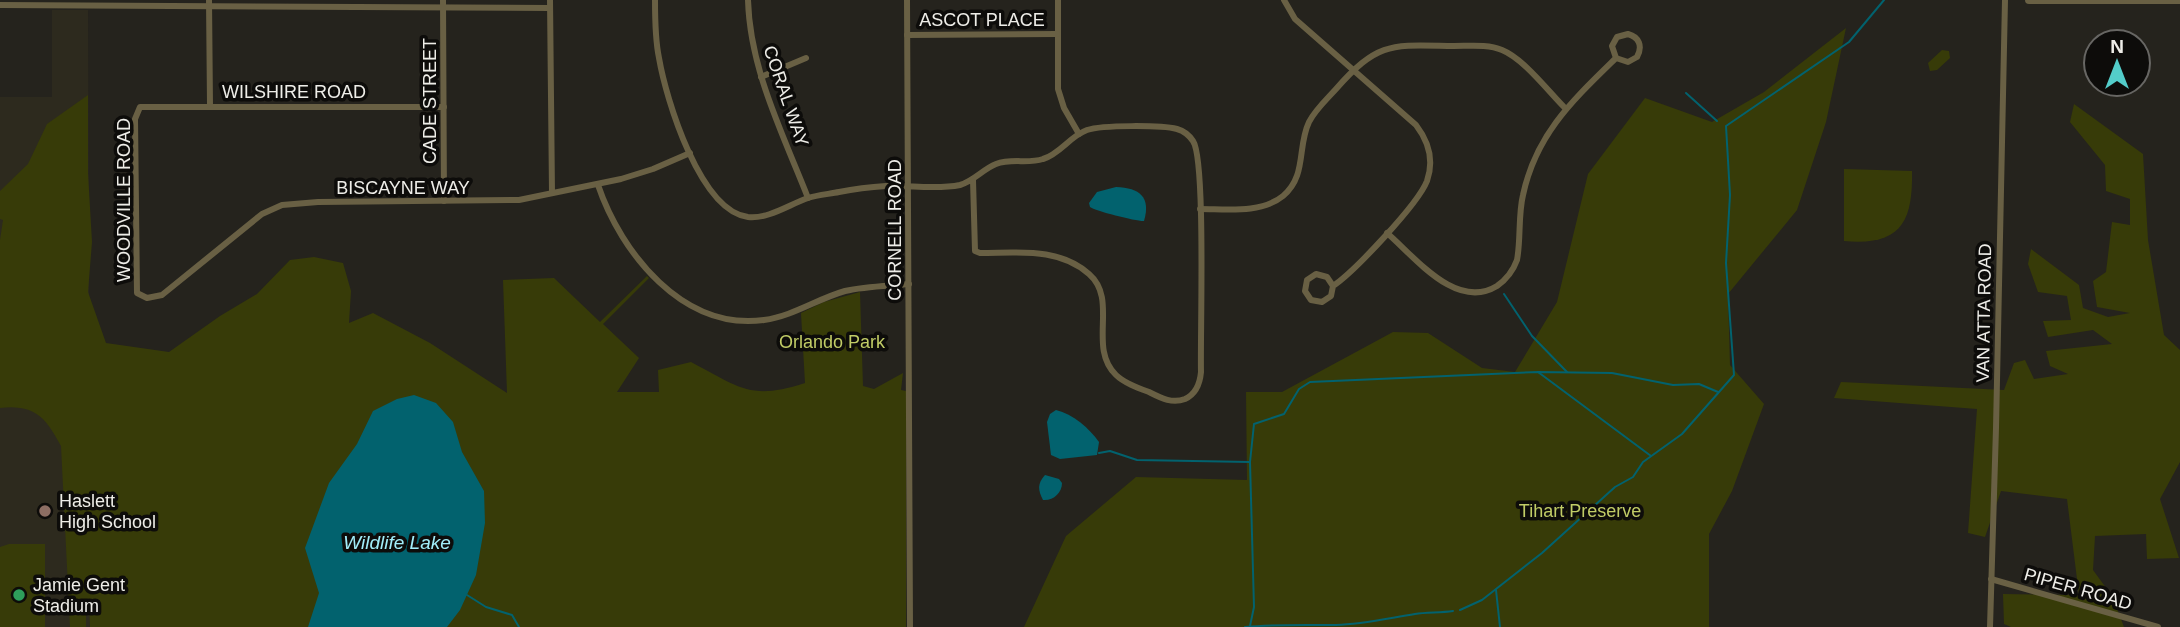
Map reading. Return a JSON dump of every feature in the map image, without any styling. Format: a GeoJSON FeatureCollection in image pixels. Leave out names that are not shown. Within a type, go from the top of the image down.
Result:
{"type":"FeatureCollection","features":[{"type":"Feature","properties":{"kind":"street"},"geometry":{"type":"LineString","coordinates":[[550,0],[552,192]]}},
{"type":"Feature","properties":{"kind":"street"},"geometry":{"type":"LineString","coordinates":[[655,0],[655,32],[670,102],[704,183],[715,197],[739,215],[767,215],[808,198],[866,188],[957,186],[973,180],[1000,163],[1049,157],[1079,134],[1097,128],[1160,127],[1186,133],[1198,152],[1200,209],[1200,380],[1191,395],[1181,400],[1169,401],[1122,380],[1109,366],[1103,342],[1103,298],[1098,285],[1088,273],[1062,257],[1048,254],[975,251],[973,180]]}},
{"type":"Feature","properties":{"kind":"street","name":"CORAL WAY"},"geometry":{"type":"LineString","coordinates":[[748,0],[752,44],[761,76],[808,198]]}},
{"type":"Feature","properties":{"kind":"street","name":"CORNELL ROAD"},"geometry":{"type":"LineString","coordinates":[[907,0],[910,627]]}},
{"type":"Feature","properties":{"kind":"street"},"geometry":{"type":"LineString","coordinates":[[1058,0],[1059,96],[1066,114],[1079,134]]}},
{"type":"Feature","properties":{"kind":"street"},"geometry":{"type":"LineString","coordinates":[[1284,0],[1296,19],[1416,125],[1425,138],[1429,152],[1429,174],[1424,187],[1387,233],[1352,271],[1333,286],[1331,296],[1322,302],[1311,300],[1305,291],[1307,281],[1316,274],[1327,276],[1333,286]]}},
{"type":"Feature","properties":{"kind":"street","name":"VAN ATTA ROAD"},"geometry":{"type":"LineString","coordinates":[[1990,627],[2005,0]]}},
{"type":"Feature","properties":{"kind":"street"},"geometry":{"type":"LineString","coordinates":[[2029,0],[2180,0]]}},
{"type":"Feature","properties":{"kind":"street"},"geometry":{"type":"LineString","coordinates":[[209,3],[210,105]]}},
{"type":"Feature","properties":{"kind":"street"},"geometry":{"type":"LineString","coordinates":[[0,5],[335,3],[550,8]]}},
{"type":"Feature","properties":{"kind":"street","name":"CADE STREET"},"geometry":{"type":"LineString","coordinates":[[443,4],[444,201]]}},
{"type":"Feature","properties":{"kind":"street","name":"ASCOT PLACE"},"geometry":{"type":"LineString","coordinates":[[907,35],[1058,34]]}},
{"type":"Feature","properties":{"kind":"street"},"geometry":{"type":"LineString","coordinates":[[1624,34],[1634,37],[1640,46],[1637,57],[1628,62],[1616,58],[1612,50],[1615,39],[1624,34]]}},
{"type":"Feature","properties":{"kind":"street"},"geometry":{"type":"LineString","coordinates":[[1200,209],[1261,207],[1284,195],[1294,184],[1300,171],[1304,139],[1314,114],[1353,70],[1371,55],[1396,46],[1492,47],[1512,56],[1565,108]]}},
{"type":"Feature","properties":{"kind":"street"},"geometry":{"type":"LineString","coordinates":[[761,76],[806,58]]}},
{"type":"Feature","properties":{"kind":"street"},"geometry":{"type":"LineString","coordinates":[[1387,233],[1455,290],[1478,292],[1502,282],[1517,260],[1521,205],[1530,170],[1543,141],[1565,108],[1616,58]]}},
{"type":"Feature","properties":{"kind":"street","name":"WILSHIRE ROAD"},"geometry":{"type":"LineString","coordinates":[[144,106],[444,107]]}},
{"type":"Feature","properties":{"kind":"street","name":"WOODVILLE ROAD"},"geometry":{"type":"LineString","coordinates":[[141,296],[137,289],[135,119],[137,110],[144,106]]}},
{"type":"Feature","properties":{"kind":"street","name":"BISCAYNE WAY"},"geometry":{"type":"LineString","coordinates":[[141,296],[152,299],[162,295],[262,214],[282,205],[318,202],[506,201],[598,185],[653,169],[690,153]]}},
{"type":"Feature","properties":{"kind":"street"},"geometry":{"type":"LineString","coordinates":[[598,185],[619,234],[642,264],[679,297],[716,315],[747,321],[766,319],[793,313],[846,291],[909,284]]}},
{"type":"Feature","properties":{"kind":"street","name":"PIPER ROAD"},"geometry":{"type":"LineString","coordinates":[[1991,579],[2158,627]]}},
{"type":"Feature","properties":{"kind":"shaded area"},"geometry":{"type":"Polygon","coordinates":[[[52,10],[88,10],[90,627],[0,627],[0,97],[52,97],[52,10]]]}},
{"type":"Feature","properties":{"kind":"green space","name":"Tihart Preserve"},"geometry":{"type":"Polygon","coordinates":[[[1846,28],[1826,122],[1797,210],[1728,294],[1730,365],[1764,404],[1732,491],[1709,534],[1709,627],[1024,627],[1066,536],[1136,477],[1247,480],[1246,392],[1282,392],[1393,332],[1428,333],[1482,368],[1515,372],[1557,302],[1588,174],[1645,98],[1712,122],[1764,92],[1846,28]]]}},
{"type":"Feature","properties":{"kind":"green space"},"geometry":{"type":"Polygon","coordinates":[[[1942,50],[1949,51],[1950,58],[1937,70],[1930,71],[1928,63],[1942,50]]]}},
{"type":"Feature","properties":{"kind":"green space","name":"Orlando Park"},"geometry":{"type":"Polygon","coordinates":[[[88,95],[88,173],[92,242],[88,292],[106,343],[169,352],[257,294],[290,260],[314,257],[343,263],[351,291],[349,323],[373,313],[430,343],[507,393],[503,280],[554,278],[600,322],[647,276],[649,278],[603,324],[639,358],[617,392],[659,392],[658,370],[691,362],[745,389],[771,391],[805,383],[801,313],[824,302],[860,292],[863,386],[874,389],[903,373],[901,390],[906,391],[906,627],[90,627],[89,603],[86,604],[86,627],[70,627],[61,446],[38,415],[22,408],[0,408],[0,240],[3,220],[0,219],[0,191],[28,164],[47,124],[88,95]]]}},
{"type":"Feature","properties":{"kind":"green space"},"geometry":{"type":"Polygon","coordinates":[[[2074,104],[2143,154],[2148,240],[2164,335],[2180,350],[2180,462],[2160,499],[2179,558],[2147,559],[2146,534],[2095,536],[2093,570],[2112,596],[2124,627],[2011,627],[2004,624],[2003,594],[2079,595],[2067,499],[2001,491],[1985,537],[1968,533],[1977,409],[1834,398],[1841,382],[2004,390],[2014,363],[2025,360],[2034,379],[2068,374],[2050,366],[2046,351],[2112,344],[2093,330],[2048,337],[2043,321],[2071,320],[2067,296],[2038,292],[2028,264],[2031,249],[2079,285],[2083,308],[2108,317],[2130,313],[2097,307],[2093,281],[2106,272],[2112,222],[2130,225],[2130,199],[2106,191],[2105,165],[2070,122],[2074,104]]]}},
{"type":"Feature","properties":{"kind":"green space"},"geometry":{"type":"Polygon","coordinates":[[[1844,169],[1912,171],[1910,205],[1906,217],[1890,235],[1863,242],[1844,241],[1844,169]]]}},
{"type":"Feature","properties":{"kind":"green space","name":"Jamie Gent Stadium"},"geometry":{"type":"Polygon","coordinates":[[[9,544],[45,544],[45,627],[0,627],[0,547],[9,544]]]}},
{"type":"Feature","properties":{"kind":"water"},"geometry":{"type":"Polygon","coordinates":[[[1116,187],[1131,189],[1142,195],[1146,206],[1144,221],[1090,207],[1089,203],[1097,192],[1116,187]]]}},
{"type":"Feature","properties":{"kind":"water","name":"Wildlife Lake"},"geometry":{"type":"Polygon","coordinates":[[[414,395],[436,403],[453,422],[462,452],[484,491],[485,523],[476,575],[460,610],[447,627],[308,627],[319,593],[305,548],[329,483],[357,444],[373,411],[397,399],[414,395]]]}},
{"type":"Feature","properties":{"kind":"water"},"geometry":{"type":"Polygon","coordinates":[[[1056,410],[1074,418],[1090,432],[1099,442],[1097,455],[1060,459],[1051,455],[1047,422],[1050,414],[1056,410]]]}},
{"type":"Feature","properties":{"kind":"water"},"geometry":{"type":"Polygon","coordinates":[[[1045,475],[1059,479],[1062,483],[1056,496],[1043,500],[1039,487],[1045,475]]]}},
{"type":"Feature","properties":{"kind":"waterway"},"geometry":{"type":"LineString","coordinates":[[1460,610],[1482,600],[1542,553],[1615,487],[1633,477],[1643,462],[1682,434],[1734,375],[1726,263],[1730,195],[1726,126],[1849,42],[1884,0]]}},
{"type":"Feature","properties":{"kind":"waterway"},"geometry":{"type":"LineString","coordinates":[[1686,93],[1717,121]]}},
{"type":"Feature","properties":{"kind":"waterway"},"geometry":{"type":"LineString","coordinates":[[1504,294],[1532,336],[1567,372]]}},
{"type":"Feature","properties":{"kind":"waterway"},"geometry":{"type":"LineString","coordinates":[[1538,372],[1651,456]]}},
{"type":"Feature","properties":{"kind":"waterway"},"geometry":{"type":"LineString","coordinates":[[1250,462],[1254,424],[1284,414],[1299,389],[1310,382],[1538,372],[1612,373],[1673,385],[1699,384],[1718,392]]}},
{"type":"Feature","properties":{"kind":"waterway"},"geometry":{"type":"LineString","coordinates":[[1099,453],[1110,451],[1137,460],[1250,462],[1254,607],[1250,626]]}},
{"type":"Feature","properties":{"kind":"waterway"},"geometry":{"type":"LineString","coordinates":[[1496,590],[1500,627]]}},
{"type":"Feature","properties":{"kind":"waterway"},"geometry":{"type":"LineString","coordinates":[[467,595],[486,607],[512,615],[519,627]]}},
{"type":"Feature","properties":{"kind":"waterway"},"geometry":{"type":"LineString","coordinates":[[1245,627],[1346,624],[1453,611]]}},
{"type":"Feature","properties":{"kind":"place","name":"Haslett High School"},"geometry":{"type":"Point","coordinates":[45,511]}},
{"type":"Feature","properties":{"kind":"place","name":"Jamie Gent Stadium"},"geometry":{"type":"Point","coordinates":[19,595]}}]}
